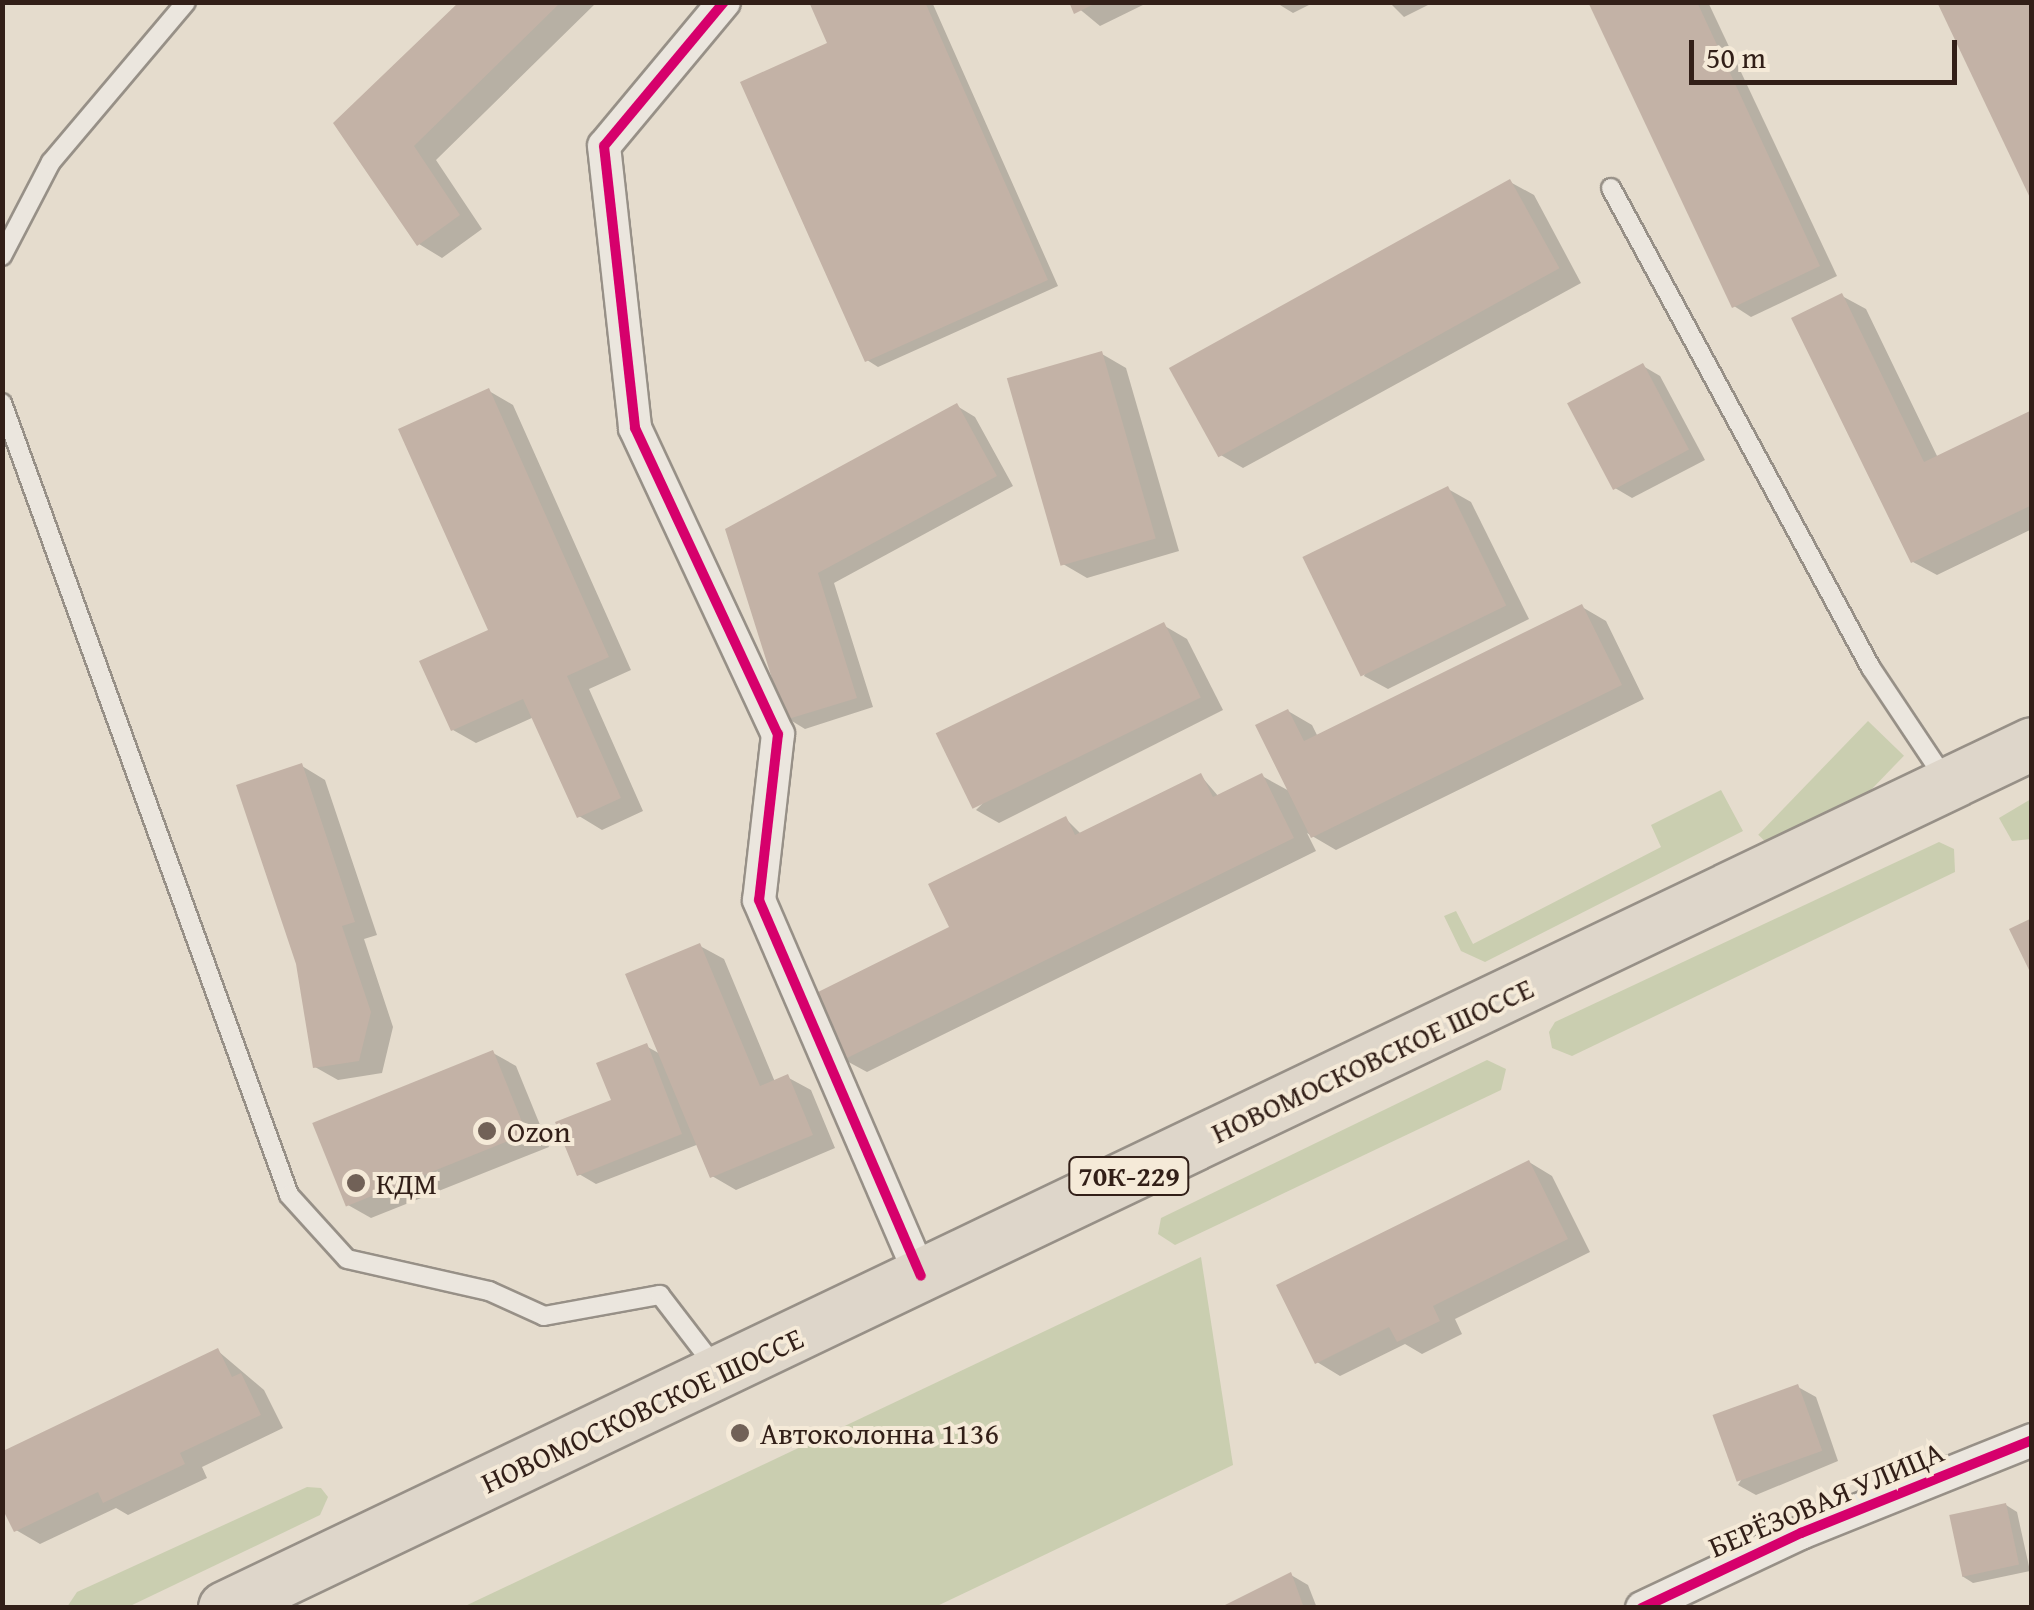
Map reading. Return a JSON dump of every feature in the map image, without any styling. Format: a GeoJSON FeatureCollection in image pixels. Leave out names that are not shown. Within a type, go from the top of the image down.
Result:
{"type":"FeatureCollection","features":[{"type":"Feature","properties":{"kind":"main road","name":"НОВОМОСКОВСКОЕ ШОССЕ"},"geometry":{"type":"LineString","coordinates":[[225,1608],[2032,744]]}},
{"type":"Feature","properties":{"kind":"street"},"geometry":{"type":"LineString","coordinates":[[724,2],[604,146],[635,428],[778,734],[759,900],[921,1276]]}},
{"type":"Feature","properties":{"kind":"street","name":"БЕРЁЗОВАЯ УЛИЦА"},"geometry":{"type":"LineString","coordinates":[[1642,1608],[1801,1533],[2032,1440]]}},
{"type":"Feature","properties":{"kind":"lane"},"geometry":{"type":"LineString","coordinates":[[2,256],[51,162],[186,2]]}},
{"type":"Feature","properties":{"kind":"lane"},"geometry":{"type":"LineString","coordinates":[[1611,188],[1871,668],[1948,784]]}},
{"type":"Feature","properties":{"kind":"lane"},"geometry":{"type":"LineString","coordinates":[[2,403],[289,1195],[347,1259],[489,1291],[544,1316],[660,1295],[720,1373]]}},
{"type":"Feature","properties":{"kind":"green space"},"geometry":{"type":"Polygon","coordinates":[[[1868,721],[1904,756],[1794,869],[1758,835],[1868,721]]]}},
{"type":"Feature","properties":{"kind":"green space"},"geometry":{"type":"Polygon","coordinates":[[[1721,790],[1743,831],[1485,962],[1461,951],[1444,916],[1456,911],[1473,944],[1661,847],[1651,825],[1721,790]]]}},
{"type":"Feature","properties":{"kind":"green space"},"geometry":{"type":"Polygon","coordinates":[[[2031,799],[2031,839],[2012,841],[1999,818],[2031,799]]]}},
{"type":"Feature","properties":{"kind":"green space"},"geometry":{"type":"Polygon","coordinates":[[[1939,842],[1954,849],[1955,872],[1572,1056],[1552,1048],[1549,1032],[1555,1022],[1939,842]]]}},
{"type":"Feature","properties":{"kind":"green space"},"geometry":{"type":"Polygon","coordinates":[[[1487,1060],[1506,1069],[1501,1090],[1175,1245],[1158,1234],[1161,1218],[1487,1060]]]}},
{"type":"Feature","properties":{"kind":"green space"},"geometry":{"type":"Polygon","coordinates":[[[1201,1257],[1233,1465],[935,1607],[463,1607],[1201,1257]]]}},
{"type":"Feature","properties":{"kind":"green space"},"geometry":{"type":"Polygon","coordinates":[[[307,1487],[321,1488],[328,1497],[320,1515],[128,1607],[67,1607],[77,1592],[307,1487]]]}},
{"type":"Feature","properties":{"kind":"building"},"geometry":{"type":"Polygon","coordinates":[[[459,2],[561,2],[414,146],[460,215],[417,246],[333,123],[459,2]]]}},
{"type":"Feature","properties":{"kind":"building"},"geometry":{"type":"Polygon","coordinates":[[[809,2],[925,2],[1048,280],[865,362],[740,82],[827,43],[809,2]]]}},
{"type":"Feature","properties":{"kind":"building"},"geometry":{"type":"Polygon","coordinates":[[[1069,2],[1098,2],[1074,14],[1069,2]]]}},
{"type":"Feature","properties":{"kind":"building"},"geometry":{"type":"Polygon","coordinates":[[[1588,2],[1697,2],[1820,266],[1732,308],[1588,2]]]}},
{"type":"Feature","properties":{"kind":"building"},"geometry":{"type":"Polygon","coordinates":[[[1937,2],[2032,2],[2032,202],[1937,2]]]}},
{"type":"Feature","properties":{"kind":"building"},"geometry":{"type":"Polygon","coordinates":[[[1510,179],[1559,268],[1218,457],[1169,368],[1510,179]]]}},
{"type":"Feature","properties":{"kind":"building"},"geometry":{"type":"Polygon","coordinates":[[[1842,293],[1924,462],[2032,410],[2032,505],[1911,563],[1791,318],[1842,293]]]}},
{"type":"Feature","properties":{"kind":"building"},"geometry":{"type":"Polygon","coordinates":[[[1102,351],[1156,538],[1061,566],[1007,378],[1102,351]]]}},
{"type":"Feature","properties":{"kind":"building"},"geometry":{"type":"Polygon","coordinates":[[[1643,363],[1689,450],[1613,490],[1567,403],[1643,363]]]}},
{"type":"Feature","properties":{"kind":"building"},"geometry":{"type":"Polygon","coordinates":[[[489,388],[609,657],[567,676],[621,798],[577,818],[523,699],[451,731],[419,661],[488,630],[398,429],[489,388]]]}},
{"type":"Feature","properties":{"kind":"building"},"geometry":{"type":"Polygon","coordinates":[[[957,403],[997,476],[818,573],[857,698],[785,720],[725,529],[957,403]]]}},
{"type":"Feature","properties":{"kind":"building"},"geometry":{"type":"Polygon","coordinates":[[[1448,486],[1506,606],[1361,677],[1302,557],[1448,486]]]}},
{"type":"Feature","properties":{"kind":"building"},"geometry":{"type":"Polygon","coordinates":[[[1582,604],[1622,685],[1311,838],[1255,725],[1288,709],[1304,741],[1582,604]]]}},
{"type":"Feature","properties":{"kind":"building"},"geometry":{"type":"Polygon","coordinates":[[[1164,622],[1201,697],[973,809],[936,733],[1164,622]]]}},
{"type":"Feature","properties":{"kind":"building"},"geometry":{"type":"Polygon","coordinates":[[[302,763],[355,922],[342,926],[371,1012],[359,1061],[313,1068],[296,964],[236,785],[302,763]]]}},
{"type":"Feature","properties":{"kind":"building"},"geometry":{"type":"Polygon","coordinates":[[[1201,773],[1213,797],[1262,773],[1294,838],[841,1061],[810,996],[949,927],[928,884],[1066,816],[1075,835],[1201,773]]]}},
{"type":"Feature","properties":{"kind":"building"},"geometry":{"type":"Polygon","coordinates":[[[2032,918],[2032,976],[2009,929],[2032,918]]]}},
{"type":"Feature","properties":{"kind":"building"},"geometry":{"type":"Polygon","coordinates":[[[700,943],[760,1086],[788,1074],[813,1135],[710,1178],[625,974],[700,943]]]}},
{"type":"Feature","properties":{"kind":"building"},"geometry":{"type":"Polygon","coordinates":[[[647,1043],[682,1134],[577,1176],[555,1122],[611,1100],[596,1063],[647,1043]]]}},
{"type":"Feature","properties":{"kind":"building"},"geometry":{"type":"Polygon","coordinates":[[[493,1050],[527,1133],[346,1206],[312,1123],[493,1050]]]}},
{"type":"Feature","properties":{"kind":"building"},"geometry":{"type":"Polygon","coordinates":[[[1529,1160],[1568,1239],[1433,1306],[1440,1321],[1397,1342],[1389,1327],[1315,1364],[1276,1285],[1529,1160]]]}},
{"type":"Feature","properties":{"kind":"building"},"geometry":{"type":"Polygon","coordinates":[[[218,1348],[232,1377],[241,1373],[261,1415],[180,1453],[185,1464],[103,1503],[98,1492],[14,1532],[2,1508],[3,1451],[218,1348]]]}},
{"type":"Feature","properties":{"kind":"building"},"geometry":{"type":"Polygon","coordinates":[[[1798,1384],[1822,1451],[1737,1482],[1712,1415],[1798,1384]]]}},
{"type":"Feature","properties":{"kind":"building"},"geometry":{"type":"Polygon","coordinates":[[[2006,1503],[2019,1565],[1962,1577],[1949,1515],[2006,1503]]]}},
{"type":"Feature","properties":{"kind":"building"},"geometry":{"type":"Polygon","coordinates":[[[1291,1572],[1304,1608],[1219,1608],[1291,1572]]]}},
{"type":"Feature","properties":{"kind":"cycle path"},"geometry":{"type":"LineString","coordinates":[[724,2],[604,146],[635,428],[778,734],[759,900],[921,1276]]}},
{"type":"Feature","properties":{"kind":"cycle path"},"geometry":{"type":"LineString","coordinates":[[1642,1608],[1801,1533],[2032,1440]]}},
{"type":"Feature","properties":{"kind":"place","name":"Ozon"},"geometry":{"type":"Point","coordinates":[487,1131]}},
{"type":"Feature","properties":{"kind":"place","name":"КДМ"},"geometry":{"type":"Point","coordinates":[356,1183]}},
{"type":"Feature","properties":{"kind":"place","name":"Автоколонна 1136"},"geometry":{"type":"Point","coordinates":[740,1433]}}]}
